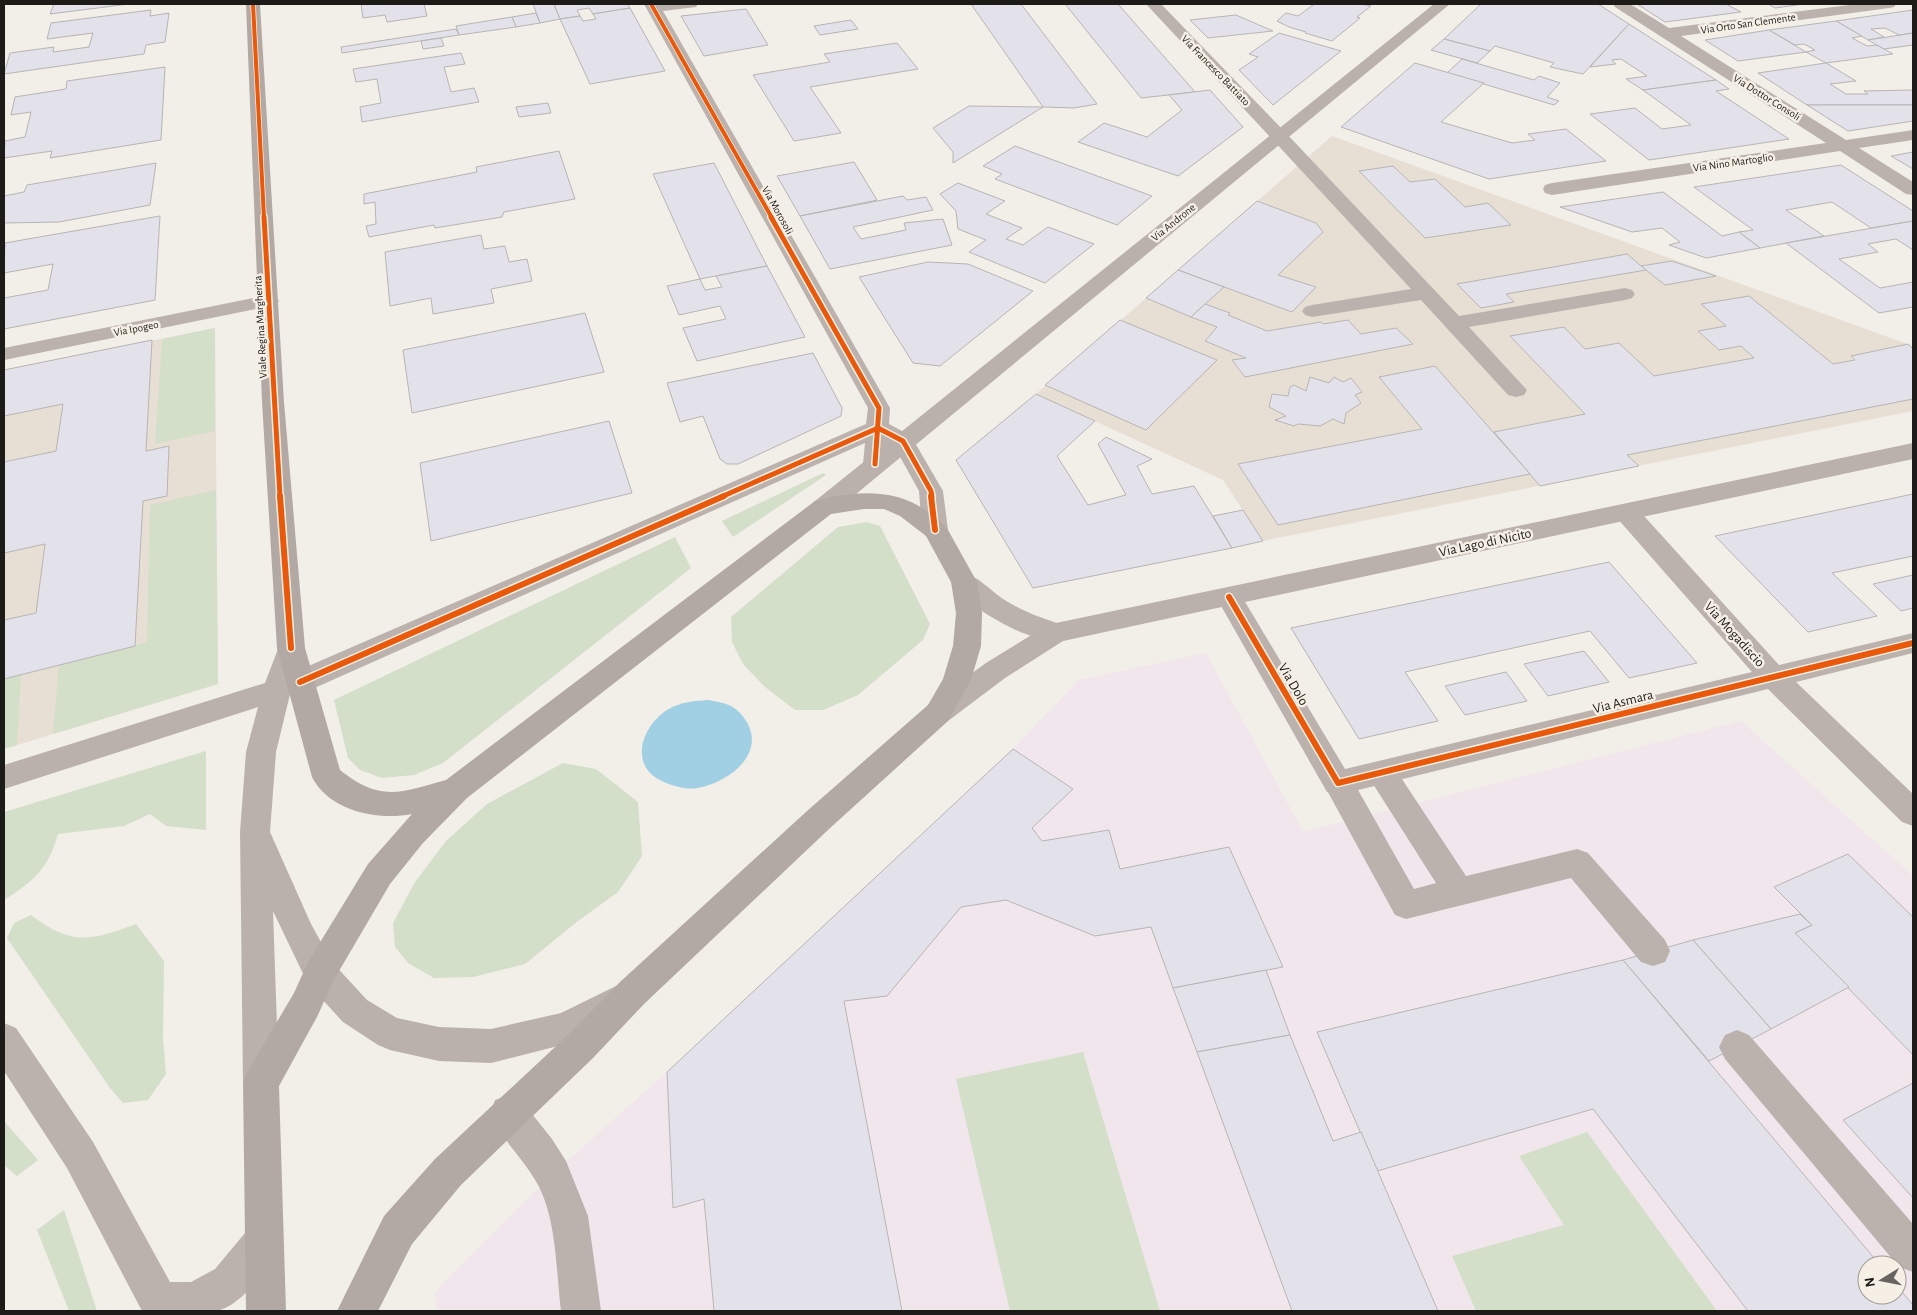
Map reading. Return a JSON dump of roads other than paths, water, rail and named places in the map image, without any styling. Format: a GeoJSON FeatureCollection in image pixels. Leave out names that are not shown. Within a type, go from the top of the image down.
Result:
{"type":"FeatureCollection","features":[{"type":"Feature","properties":{"kind":"main road","name":"Viale Regina Margherita"},"geometry":{"type":"LineString","coordinates":[[253,4],[275,434],[291,648],[289,686],[327,777],[340,788],[363,802],[383,806],[413,802],[456,789]]}},
{"type":"Feature","properties":{"kind":"main road","name":"Via Androne"},"geometry":{"type":"LineString","coordinates":[[824,507],[1443,4]]}},
{"type":"Feature","properties":{"kind":"main road","name":"Via Lago di Nicito"},"geometry":{"type":"LineString","coordinates":[[938,713],[976,683],[1015,657],[1056,634],[1913,451]]}},
{"type":"Feature","properties":{"kind":"main road"},"geometry":{"type":"LineString","coordinates":[[261,1083],[306,1004],[320,973],[379,874],[412,834],[456,789],[824,507],[864,501],[887,501],[909,510],[935,530],[964,582],[969,613],[967,646],[957,680],[938,713],[818,820],[632,993],[581,1046],[508,1112],[448,1172],[398,1230],[357,1311]]}},
{"type":"Feature","properties":{"kind":"main road"},"geometry":{"type":"LineString","coordinates":[[4,777],[289,686]]}},
{"type":"Feature","properties":{"kind":"main road"},"geometry":{"type":"LineString","coordinates":[[266,1311],[255,832],[261,752],[289,686]]}},
{"type":"Feature","properties":{"kind":"main road"},"geometry":{"type":"LineString","coordinates":[[255,832],[299,933],[320,973],[355,1011],[390,1033],[439,1044],[491,1046],[566,1028],[632,993]]}},
{"type":"Feature","properties":{"kind":"street"},"geometry":{"type":"LineString","coordinates":[[652,6],[691,4]]}},
{"type":"Feature","properties":{"kind":"street","name":"Via Francesco Battiato"},"geometry":{"type":"LineString","coordinates":[[1153,4],[1280,136],[1516,390]]}},
{"type":"Feature","properties":{"kind":"street","name":"Via Dottor Consoli"},"geometry":{"type":"LineString","coordinates":[[1620,4],[1913,190]]}},
{"type":"Feature","properties":{"kind":"street","name":"Via Orto San Clemente"},"geometry":{"type":"LineString","coordinates":[[1667,34],[1889,4]]}},
{"type":"Feature","properties":{"kind":"street","name":"Via Morosoli"},"geometry":{"type":"LineString","coordinates":[[652,6],[879,408],[875,464]]}},
{"type":"Feature","properties":{"kind":"street","name":"Via Nino Martoglio"},"geometry":{"type":"LineString","coordinates":[[1552,189],[1913,135]]}},
{"type":"Feature","properties":{"kind":"street"},"geometry":{"type":"LineString","coordinates":[[1312,312],[1425,293]]}},
{"type":"Feature","properties":{"kind":"street"},"geometry":{"type":"LineString","coordinates":[[1454,323],[1625,294]]}},
{"type":"Feature","properties":{"kind":"street","name":"Via Ipogeo"},"geometry":{"type":"LineString","coordinates":[[4,354],[269,301]]}},
{"type":"Feature","properties":{"kind":"street"},"geometry":{"type":"LineString","coordinates":[[289,686],[878,428],[903,441],[931,491],[935,530]]}},
{"type":"Feature","properties":{"kind":"street","name":"Via Mogadiscio"},"geometry":{"type":"LineString","coordinates":[[1626,512],[1773,677],[1913,813]]}},
{"type":"Feature","properties":{"kind":"street"},"geometry":{"type":"LineString","coordinates":[[964,582],[981,599],[1003,614],[1028,626],[1056,634]]}},
{"type":"Feature","properties":{"kind":"street","name":"Via Dolo"},"geometry":{"type":"LineString","coordinates":[[1229,597],[1406,905],[1459,892]]}},
{"type":"Feature","properties":{"kind":"street","name":"Via Asmara"},"geometry":{"type":"LineString","coordinates":[[1338,784],[1913,643]]}},
{"type":"Feature","properties":{"kind":"street"},"geometry":{"type":"LineString","coordinates":[[1381,773],[1459,892],[1577,864],[1653,951]]}},
{"type":"Feature","properties":{"kind":"street"},"geometry":{"type":"LineString","coordinates":[[4,1040],[80,1155],[160,1302],[194,1302],[229,1283],[264,1241]]}},
{"type":"Feature","properties":{"kind":"street"},"geometry":{"type":"LineString","coordinates":[[1737,1047],[1913,1253]]}},
{"type":"Feature","properties":{"kind":"street"},"geometry":{"type":"LineString","coordinates":[[508,1112],[539,1152],[553,1174],[569,1216],[581,1311]]}},
{"type":"Feature","properties":{"kind":"water"},"geometry":{"type":"Polygon","coordinates":[[[708,700],[731,706],[744,718],[750,731],[752,743],[749,754],[733,773],[709,785],[689,788],[664,782],[653,775],[646,767],[642,757],[642,747],[650,726],[658,717],[672,707],[687,702],[708,700]]]}}]}
